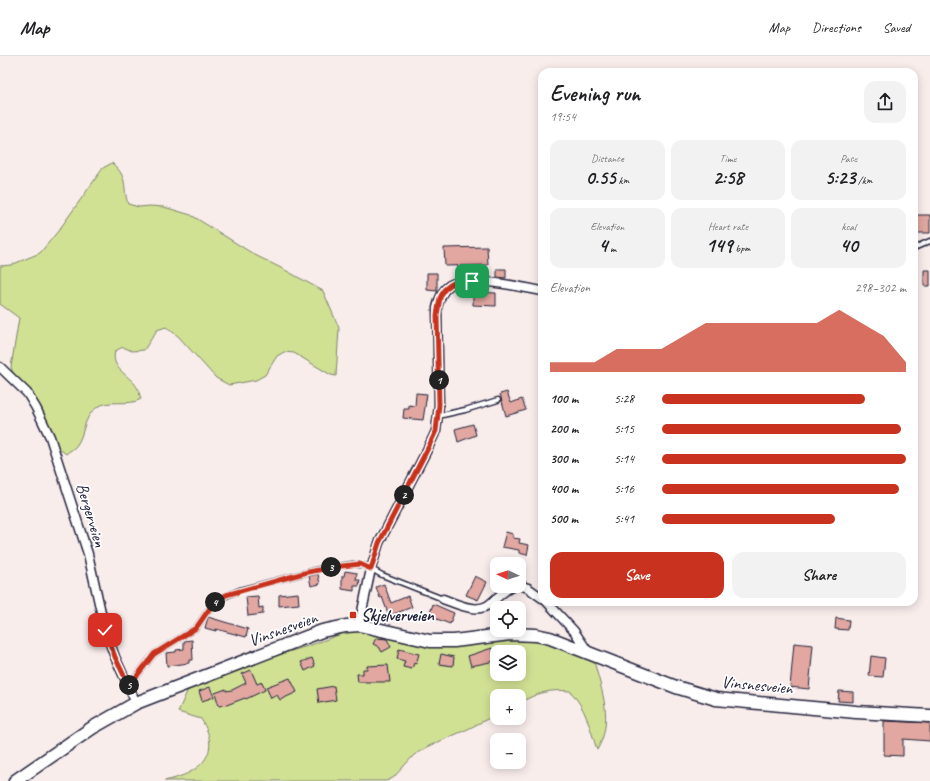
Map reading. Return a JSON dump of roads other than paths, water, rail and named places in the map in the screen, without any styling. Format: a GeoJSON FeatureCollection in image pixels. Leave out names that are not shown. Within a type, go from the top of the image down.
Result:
{"type":"FeatureCollection","features":[{"type":"Feature","properties":{"kind":"main road","name":"Vinsnesveien"},"geometry":{"type":"LineString","coordinates":[[15,781],[92,728],[136,703],[312,635],[334,628],[358,625],[419,639],[440,641],[510,634],[536,635],[550,638],[676,687],[716,699],[856,712],[930,716]]}},
{"type":"Feature","properties":{"kind":"street"},"geometry":{"type":"LineString","coordinates":[[358,625],[371,569],[384,533],[433,438],[438,416],[437,308],[444,290],[453,283],[472,281],[514,285],[538,290]]}},
{"type":"Feature","properties":{"kind":"street","name":"Bergerveien"},"geometry":{"type":"LineString","coordinates":[[0,367],[27,393],[50,437],[88,554],[105,630],[115,657],[136,703]]}},
{"type":"Feature","properties":{"kind":"street"},"geometry":{"type":"LineString","coordinates":[[526,587],[538,595]]}},
{"type":"Feature","properties":{"kind":"street"},"geometry":{"type":"LineString","coordinates":[[443,599],[469,607],[481,608],[490,605],[502,593]]}},
{"type":"Feature","properties":{"kind":"street"},"geometry":{"type":"LineString","coordinates":[[550,606],[574,631],[589,653]]}},
{"type":"Feature","properties":{"kind":"lane"},"geometry":{"type":"LineString","coordinates":[[918,246],[930,241]]}},
{"type":"Feature","properties":{"kind":"lane"},"geometry":{"type":"LineString","coordinates":[[438,416],[498,400]]}},
{"type":"Feature","properties":{"kind":"lane"},"geometry":{"type":"LineString","coordinates":[[129,686],[154,654],[196,628],[210,608],[219,599],[230,593],[320,569],[349,564],[360,564],[382,575],[443,599]]}},
{"type":"Feature","properties":{"kind":"place","name":"Skjelverveien"},"geometry":{"type":"Point","coordinates":[353,615]}}]}
